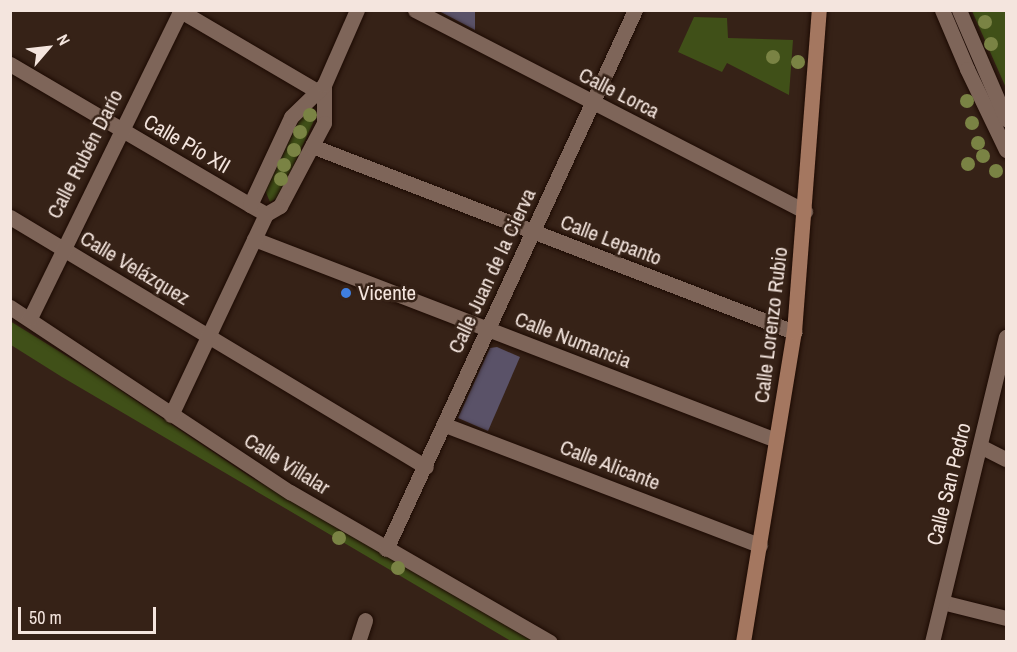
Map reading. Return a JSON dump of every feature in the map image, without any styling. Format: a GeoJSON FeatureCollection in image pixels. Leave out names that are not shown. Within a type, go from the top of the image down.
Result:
{"type":"FeatureCollection","features":[{"type":"Feature","properties":{"kind":"main road","name":"Calle Lorenzo Rubio"},"geometry":{"type":"LineString","coordinates":[[742,642],[794,332],[819,10]]}},
{"type":"Feature","properties":{"kind":"street"},"geometry":{"type":"LineString","coordinates":[[250,205],[291,117],[321,88],[357,10]]}},
{"type":"Feature","properties":{"kind":"street","name":"Calle Lorca"},"geometry":{"type":"LineString","coordinates":[[415,10],[592,104],[805,211]]}},
{"type":"Feature","properties":{"kind":"street","name":"Calle Juan de la Cierva"},"geometry":{"type":"LineString","coordinates":[[386,549],[426,467],[635,10]]}},
{"type":"Feature","properties":{"kind":"street"},"geometry":{"type":"LineString","coordinates":[[942,10],[1006,150]]}},
{"type":"Feature","properties":{"kind":"street"},"geometry":{"type":"LineString","coordinates":[[959,10],[1006,119]]}},
{"type":"Feature","properties":{"kind":"street"},"geometry":{"type":"LineString","coordinates":[[180,11],[321,88]]}},
{"type":"Feature","properties":{"kind":"street","name":"Calle Rubén Darío"},"geometry":{"type":"LineString","coordinates":[[30,318],[62,248],[180,11]]}},
{"type":"Feature","properties":{"kind":"street","name":"Calle Pío XII"},"geometry":{"type":"LineString","coordinates":[[10,64],[266,214]]}},
{"type":"Feature","properties":{"kind":"street"},"geometry":{"type":"LineString","coordinates":[[171,415],[266,214],[280,206],[324,123],[321,88]]}},
{"type":"Feature","properties":{"kind":"street","name":"Calle Lepanto"},"geometry":{"type":"LineString","coordinates":[[312,146],[794,332]]}},
{"type":"Feature","properties":{"kind":"street","name":"Calle Velázquez"},"geometry":{"type":"LineString","coordinates":[[10,217],[207,336]]}},
{"type":"Feature","properties":{"kind":"street","name":"Calle Numancia"},"geometry":{"type":"LineString","coordinates":[[254,239],[776,440]]}},
{"type":"Feature","properties":{"kind":"street","name":"Calle Villalar"},"geometry":{"type":"LineString","coordinates":[[10,307],[30,318],[171,415],[290,492],[550,642]]}},
{"type":"Feature","properties":{"kind":"street"},"geometry":{"type":"LineString","coordinates":[[207,336],[426,467]]}},
{"type":"Feature","properties":{"kind":"street","name":"Calle San Pedro"},"geometry":{"type":"LineString","coordinates":[[932,642],[1006,337]]}},
{"type":"Feature","properties":{"kind":"street","name":"Calle Alicante"},"geometry":{"type":"LineString","coordinates":[[445,425],[760,545]]}},
{"type":"Feature","properties":{"kind":"street"},"geometry":{"type":"LineString","coordinates":[[980,446],[1006,459]]}},
{"type":"Feature","properties":{"kind":"street"},"geometry":{"type":"LineString","coordinates":[[942,602],[1006,618]]}},
{"type":"Feature","properties":{"kind":"street"},"geometry":{"type":"LineString","coordinates":[[358,642],[365,620]]}},
{"type":"Feature","properties":{"kind":"green space"},"geometry":{"type":"Polygon","coordinates":[[[972,11],[1006,11],[1006,88],[972,11]]]}},
{"type":"Feature","properties":{"kind":"green space"},"geometry":{"type":"Polygon","coordinates":[[[694,17],[727,18],[728,38],[793,40],[789,95],[727,63],[722,72],[678,52],[694,17]]]}},
{"type":"Feature","properties":{"kind":"green space"},"geometry":{"type":"Polygon","coordinates":[[[305,109],[310,109],[317,114],[279,197],[270,202],[265,190],[305,109]]]}},
{"type":"Feature","properties":{"kind":"green space"},"geometry":{"type":"Polygon","coordinates":[[[10,321],[96,374],[249,476],[533,641],[511,641],[62,377],[11,345],[10,321]]]}},
{"type":"Feature","properties":{"kind":"building"},"geometry":{"type":"Polygon","coordinates":[[[437,10],[475,10],[475,30],[437,10]]]}},
{"type":"Feature","properties":{"kind":"building"},"geometry":{"type":"Polygon","coordinates":[[[497,347],[520,357],[488,431],[458,418],[490,348],[497,347]]]}},
{"type":"Feature","properties":{"kind":"place","name":"Vicente"},"geometry":{"type":"Point","coordinates":[346,293]}}]}
